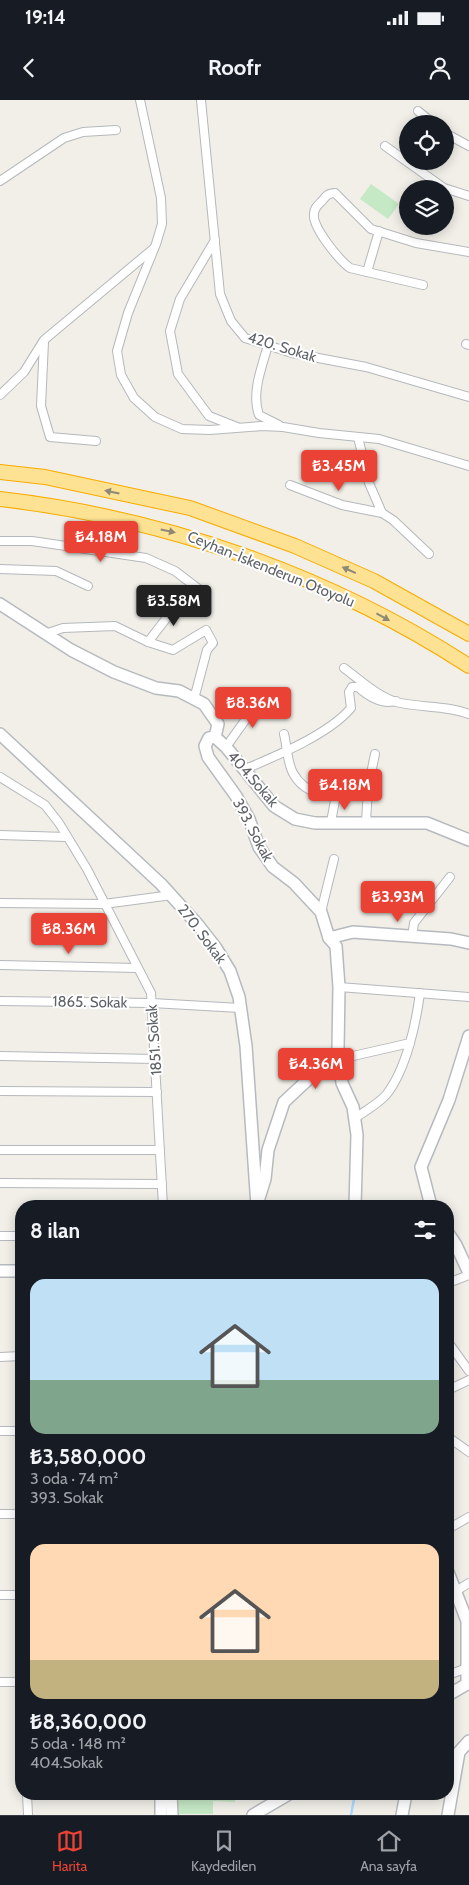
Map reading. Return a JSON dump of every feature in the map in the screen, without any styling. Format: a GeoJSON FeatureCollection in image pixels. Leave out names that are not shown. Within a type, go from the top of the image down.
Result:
{"type":"FeatureCollection","features":[{"type":"Feature","properties":{"kind":"highway","name":"Ceyhan-İskenderun Otoyolu"},"geometry":{"type":"LineString","coordinates":[[0,472],[45,477],[190,508],[294,546],[374,581],[469,634]]}},
{"type":"Feature","properties":{"kind":"highway","name":"Ceyhan-İskenderun Otoyolu"},"geometry":{"type":"LineString","coordinates":[[0,499],[40,504],[182,534],[285,571],[362,605],[469,666]]}},
{"type":"Feature","properties":{"kind":"street"},"geometry":{"type":"LineString","coordinates":[[140,100],[161,198],[162,224],[155,248],[128,313],[117,351],[121,375],[134,398],[155,417],[182,429],[210,430],[283,427],[379,439],[469,466]]}},
{"type":"Feature","properties":{"kind":"street","name":"420. Sokak"},"geometry":{"type":"LineString","coordinates":[[201,100],[220,294],[231,321],[245,338],[292,353],[366,368],[469,396]]}},
{"type":"Feature","properties":{"kind":"street"},"geometry":{"type":"LineString","coordinates":[[418,111],[423,115]]}},
{"type":"Feature","properties":{"kind":"street"},"geometry":{"type":"LineString","coordinates":[[0,180],[64,138],[83,132],[116,130]]}},
{"type":"Feature","properties":{"kind":"street"},"geometry":{"type":"LineString","coordinates":[[454,138],[469,146]]}},
{"type":"Feature","properties":{"kind":"street"},"geometry":{"type":"LineString","coordinates":[[385,146],[444,188],[469,196]]}},
{"type":"Feature","properties":{"kind":"street"},"geometry":{"type":"LineString","coordinates":[[424,285],[350,268],[338,258],[315,222],[314,210],[328,194],[335,193],[371,229],[416,243],[469,252]]}},
{"type":"Feature","properties":{"kind":"street"},"geometry":{"type":"LineString","coordinates":[[367,272],[378,232]]}},
{"type":"Feature","properties":{"kind":"street"},"geometry":{"type":"LineString","coordinates":[[215,240],[180,298],[170,331],[178,374],[209,416],[240,428]]}},
{"type":"Feature","properties":{"kind":"street"},"geometry":{"type":"LineString","coordinates":[[0,395],[24,372],[44,340],[155,248]]}},
{"type":"Feature","properties":{"kind":"street"},"geometry":{"type":"LineString","coordinates":[[44,340],[41,406],[50,437],[96,441]]}},
{"type":"Feature","properties":{"kind":"street"},"geometry":{"type":"LineString","coordinates":[[268,345],[256,391],[257,409],[259,415],[283,427]]}},
{"type":"Feature","properties":{"kind":"street"},"geometry":{"type":"LineString","coordinates":[[358,437],[369,483],[382,513],[429,554]]}},
{"type":"Feature","properties":{"kind":"street"},"geometry":{"type":"LineString","coordinates":[[290,485],[342,505],[382,513]]}},
{"type":"Feature","properties":{"kind":"street"},"geometry":{"type":"LineString","coordinates":[[0,541],[32,542],[146,558],[176,571],[200,590]]}},
{"type":"Feature","properties":{"kind":"street"},"geometry":{"type":"LineString","coordinates":[[0,569],[56,571],[88,586]]}},
{"type":"Feature","properties":{"kind":"street"},"geometry":{"type":"LineString","coordinates":[[148,642],[182,598]]}},
{"type":"Feature","properties":{"kind":"street"},"geometry":{"type":"LineString","coordinates":[[0,604],[71,650],[114,672],[156,688],[179,691],[204,704],[218,724],[215,737]]}},
{"type":"Feature","properties":{"kind":"street"},"geometry":{"type":"LineString","coordinates":[[45,634],[63,628],[115,626],[148,642],[173,650],[206,630],[213,643],[207,650],[194,699]]}},
{"type":"Feature","properties":{"kind":"street"},"geometry":{"type":"LineString","coordinates":[[344,668],[379,694],[396,702]]}},
{"type":"Feature","properties":{"kind":"street"},"geometry":{"type":"LineString","coordinates":[[243,770],[288,751],[350,710],[352,703],[349,692],[352,687],[358,687],[371,697],[382,702],[455,708],[469,714]]}},
{"type":"Feature","properties":{"kind":"street"},"geometry":{"type":"LineString","coordinates":[[226,747],[262,698]]}},
{"type":"Feature","properties":{"kind":"street","name":"270. Sokak"},"geometry":{"type":"LineString","coordinates":[[0,734],[172,895],[216,948],[230,971],[240,1008],[246,1046],[257,1200]]}},
{"type":"Feature","properties":{"kind":"street"},"geometry":{"type":"LineString","coordinates":[[284,734],[292,771],[303,788],[323,795],[368,796]]}},
{"type":"Feature","properties":{"kind":"street","name":"404.Sokak"},"geometry":{"type":"LineString","coordinates":[[215,737],[226,747],[274,806],[295,819],[315,823],[427,823],[469,840]]}},
{"type":"Feature","properties":{"kind":"street","name":"393. Sokak"},"geometry":{"type":"LineString","coordinates":[[215,737],[209,738],[205,746],[208,757],[236,796],[248,818],[259,847],[273,867],[294,883],[321,912],[329,938],[336,946],[339,987],[338,1049],[335,1059],[342,1083],[353,1107],[355,1118],[357,1136],[355,1200]]}},
{"type":"Feature","properties":{"kind":"street"},"geometry":{"type":"LineString","coordinates":[[366,822],[375,754]]}},
{"type":"Feature","properties":{"kind":"street","name":"1851. Sokak"},"geometry":{"type":"LineString","coordinates":[[0,777],[45,806],[67,836],[87,869],[151,993],[163,1200]]}},
{"type":"Feature","properties":{"kind":"street"},"geometry":{"type":"LineString","coordinates":[[332,822],[336,795]]}},
{"type":"Feature","properties":{"kind":"street"},"geometry":{"type":"LineString","coordinates":[[0,835],[67,836]]}},
{"type":"Feature","properties":{"kind":"street"},"geometry":{"type":"LineString","coordinates":[[321,912],[334,859]]}},
{"type":"Feature","properties":{"kind":"street"},"geometry":{"type":"LineString","coordinates":[[412,937],[414,923],[450,877]]}},
{"type":"Feature","properties":{"kind":"street"},"geometry":{"type":"LineString","coordinates":[[0,903],[104,904],[172,895]]}},
{"type":"Feature","properties":{"kind":"street"},"geometry":{"type":"LineString","coordinates":[[329,938],[353,932],[452,939],[469,943]]}},
{"type":"Feature","properties":{"kind":"street"},"geometry":{"type":"LineString","coordinates":[[0,964],[138,968]]}},
{"type":"Feature","properties":{"kind":"street"},"geometry":{"type":"LineString","coordinates":[[339,987],[469,997]]}},
{"type":"Feature","properties":{"kind":"street"},"geometry":{"type":"LineString","coordinates":[[355,1118],[386,1095],[396,1077],[415,1030],[420,993]]}},
{"type":"Feature","properties":{"kind":"street","name":"1865. Sokak"},"geometry":{"type":"LineString","coordinates":[[0,1001],[152,1003],[240,1008]]}},
{"type":"Feature","properties":{"kind":"street"},"geometry":{"type":"LineString","coordinates":[[429,1200],[421,1167],[449,1100],[469,1036]]}},
{"type":"Feature","properties":{"kind":"street"},"geometry":{"type":"LineString","coordinates":[[259,1200],[265,1179],[268,1150],[284,1102],[335,1059],[410,1043]]}},
{"type":"Feature","properties":{"kind":"street"},"geometry":{"type":"LineString","coordinates":[[0,1056],[156,1059]]}},
{"type":"Feature","properties":{"kind":"street"},"geometry":{"type":"LineString","coordinates":[[0,1091],[158,1092]]}},
{"type":"Feature","properties":{"kind":"street"},"geometry":{"type":"LineString","coordinates":[[0,1150],[160,1150]]}},
{"type":"Feature","properties":{"kind":"street"},"geometry":{"type":"LineString","coordinates":[[0,1184],[162,1184]]}},
{"type":"Feature","properties":{"kind":"street"},"geometry":{"type":"LineString","coordinates":[[0,1236],[15,1236]]}},
{"type":"Feature","properties":{"kind":"street"},"geometry":{"type":"LineString","coordinates":[[454,1249],[469,1274],[454,1280]]}},
{"type":"Feature","properties":{"kind":"street"},"geometry":{"type":"LineString","coordinates":[[0,1271],[15,1271]]}},
{"type":"Feature","properties":{"kind":"street"},"geometry":{"type":"LineString","coordinates":[[454,1350],[469,1371]]}},
{"type":"Feature","properties":{"kind":"street"},"geometry":{"type":"LineString","coordinates":[[0,1357],[15,1356]]}},
{"type":"Feature","properties":{"kind":"street"},"geometry":{"type":"LineString","coordinates":[[454,1387],[469,1380]]}},
{"type":"Feature","properties":{"kind":"street"},"geometry":{"type":"LineString","coordinates":[[0,1431],[15,1431]]}},
{"type":"Feature","properties":{"kind":"street"},"geometry":{"type":"LineString","coordinates":[[454,1441],[469,1452]]}},
{"type":"Feature","properties":{"kind":"street"},"geometry":{"type":"LineString","coordinates":[[0,1514],[15,1514]]}},
{"type":"Feature","properties":{"kind":"street"},"geometry":{"type":"LineString","coordinates":[[454,1526],[469,1517]]}},
{"type":"Feature","properties":{"kind":"street"},"geometry":{"type":"LineString","coordinates":[[456,1591],[469,1583]]}},
{"type":"Feature","properties":{"kind":"street"},"geometry":{"type":"LineString","coordinates":[[454,1586],[468,1621],[468,1684],[454,1692]]}},
{"type":"Feature","properties":{"kind":"street"},"geometry":{"type":"LineString","coordinates":[[0,1595],[15,1595]]}},
{"type":"Feature","properties":{"kind":"street"},"geometry":{"type":"LineString","coordinates":[[454,1673],[467,1668]]}},
{"type":"Feature","properties":{"kind":"street"},"geometry":{"type":"LineString","coordinates":[[0,1682],[15,1682]]}},
{"type":"Feature","properties":{"kind":"street"},"geometry":{"type":"LineString","coordinates":[[454,1781],[459,1752],[469,1741]]}},
{"type":"Feature","properties":{"kind":"street"},"geometry":{"type":"LineString","coordinates":[[27,1800],[28,1815]]}},
{"type":"Feature","properties":{"kind":"street"},"geometry":{"type":"LineString","coordinates":[[161,1800],[162,1815]]}},
{"type":"Feature","properties":{"kind":"street"},"geometry":{"type":"LineString","coordinates":[[171,1800],[172,1815]]}},
{"type":"Feature","properties":{"kind":"street"},"geometry":{"type":"LineString","coordinates":[[253,1815],[270,1800]]}},
{"type":"Feature","properties":{"kind":"street"},"geometry":{"type":"LineString","coordinates":[[402,1815],[405,1800]]}},
{"type":"Feature","properties":{"kind":"street"},"geometry":{"type":"LineString","coordinates":[[448,1815],[451,1800]]}},
{"type":"Feature","properties":{"kind":"green space"},"geometry":{"type":"Polygon","coordinates":[[[371,184],[399,204],[388,219],[360,199],[371,184]]]}},
{"type":"Feature","properties":{"kind":"green space"},"geometry":{"type":"Polygon","coordinates":[[[178,1800],[235,1800],[235,1802],[213,1801],[213,1814],[179,1814],[178,1800]]]}},
{"type":"Feature","properties":{"kind":"waterway"},"geometry":{"type":"LineString","coordinates":[[351,1815],[354,1800]]}}]}
